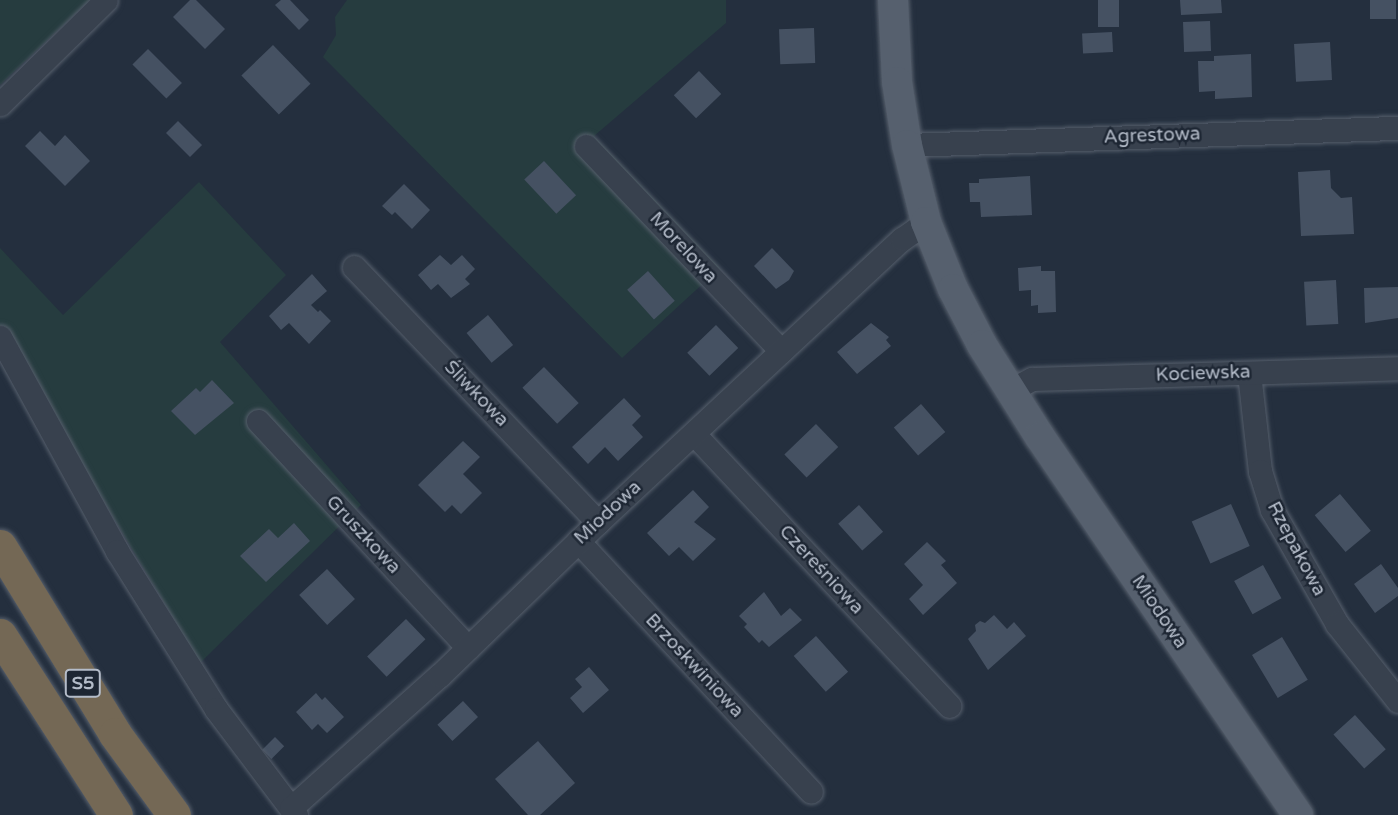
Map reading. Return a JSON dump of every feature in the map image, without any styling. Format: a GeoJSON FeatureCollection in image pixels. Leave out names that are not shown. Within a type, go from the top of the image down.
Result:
{"type":"FeatureCollection","features":[{"type":"Feature","properties":{"kind":"highway","name":"S5"},"geometry":{"type":"LineString","coordinates":[[0,546],[115,734],[174,815]]}},
{"type":"Feature","properties":{"kind":"highway","name":"S5"},"geometry":{"type":"LineString","coordinates":[[0,635],[116,815]]}},
{"type":"Feature","properties":{"kind":"main road","name":"Miodowa"},"geometry":{"type":"LineString","coordinates":[[893,0],[897,82],[907,145],[926,222],[968,318],[1011,390],[1298,815]]}},
{"type":"Feature","properties":{"kind":"street"},"geometry":{"type":"LineString","coordinates":[[0,104],[106,0]]}},
{"type":"Feature","properties":{"kind":"street","name":"Agrestowa"},"geometry":{"type":"LineString","coordinates":[[907,145],[1398,128]]}},
{"type":"Feature","properties":{"kind":"street","name":"Morelowa"},"geometry":{"type":"LineString","coordinates":[[586,146],[781,351]]}},
{"type":"Feature","properties":{"kind":"street","name":"Miodowa"},"geometry":{"type":"LineString","coordinates":[[294,811],[781,351],[902,239],[926,222]]}},
{"type":"Feature","properties":{"kind":"street","name":"Śliwkowa"},"geometry":{"type":"LineString","coordinates":[[354,267],[598,522]]}},
{"type":"Feature","properties":{"kind":"street"},"geometry":{"type":"LineString","coordinates":[[0,337],[124,563],[216,709],[294,811]]}},
{"type":"Feature","properties":{"kind":"street","name":"Kociewska"},"geometry":{"type":"LineString","coordinates":[[1011,390],[1032,379],[1398,368]]}},
{"type":"Feature","properties":{"kind":"street","name":"Rzepakowa"},"geometry":{"type":"LineString","coordinates":[[1249,373],[1261,471],[1272,510],[1337,624],[1398,701]]}},
{"type":"Feature","properties":{"kind":"street","name":"Gruszkowa"},"geometry":{"type":"LineString","coordinates":[[258,421],[468,649]]}},
{"type":"Feature","properties":{"kind":"street","name":"Czereśniowa"},"geometry":{"type":"LineString","coordinates":[[694,434],[949,706]]}},
{"type":"Feature","properties":{"kind":"street","name":"Brzoskwiniowa"},"geometry":{"type":"LineString","coordinates":[[578,541],[811,792]]}},
{"type":"Feature","properties":{"kind":"green space"},"geometry":{"type":"Polygon","coordinates":[[[0,0],[90,0],[0,85],[0,0]]]}},
{"type":"Feature","properties":{"kind":"green space"},"geometry":{"type":"Polygon","coordinates":[[[347,0],[726,0],[726,23],[594,136],[720,268],[622,358],[323,57],[336,35],[335,17],[347,0]]]}},
{"type":"Feature","properties":{"kind":"green space"},"geometry":{"type":"Polygon","coordinates":[[[199,182],[286,275],[220,342],[361,505],[200,663],[0,328],[0,248],[63,315],[199,182]]]}},
{"type":"Feature","properties":{"kind":"building"},"geometry":{"type":"Polygon","coordinates":[[[190,0],[196,0],[225,29],[205,49],[173,17],[190,0]]]}},
{"type":"Feature","properties":{"kind":"building"},"geometry":{"type":"Polygon","coordinates":[[[281,0],[290,0],[309,20],[299,30],[275,5],[281,0]]]}},
{"type":"Feature","properties":{"kind":"building"},"geometry":{"type":"Polygon","coordinates":[[[1098,0],[1119,0],[1119,27],[1098,27],[1098,0]]]}},
{"type":"Feature","properties":{"kind":"building"},"geometry":{"type":"Polygon","coordinates":[[[1180,0],[1221,0],[1222,13],[1181,15],[1180,0]]]}},
{"type":"Feature","properties":{"kind":"building"},"geometry":{"type":"Polygon","coordinates":[[[1370,0],[1396,0],[1396,19],[1370,19],[1370,0]]]}},
{"type":"Feature","properties":{"kind":"building"},"geometry":{"type":"Polygon","coordinates":[[[1210,21],[1211,51],[1184,52],[1183,22],[1210,21]]]}},
{"type":"Feature","properties":{"kind":"building"},"geometry":{"type":"Polygon","coordinates":[[[814,28],[815,63],[780,64],[779,29],[814,28]]]}},
{"type":"Feature","properties":{"kind":"building"},"geometry":{"type":"Polygon","coordinates":[[[1112,32],[1113,52],[1083,54],[1082,34],[1112,32]]]}},
{"type":"Feature","properties":{"kind":"building"},"geometry":{"type":"Polygon","coordinates":[[[1330,42],[1332,80],[1296,82],[1294,44],[1330,42]]]}},
{"type":"Feature","properties":{"kind":"building"},"geometry":{"type":"Polygon","coordinates":[[[273,45],[311,84],[279,114],[241,76],[273,45]]]}},
{"type":"Feature","properties":{"kind":"building"},"geometry":{"type":"Polygon","coordinates":[[[148,49],[182,83],[166,98],[132,65],[148,49]]]}},
{"type":"Feature","properties":{"kind":"building"},"geometry":{"type":"Polygon","coordinates":[[[1251,54],[1252,97],[1215,99],[1215,91],[1199,92],[1198,61],[1214,61],[1214,56],[1251,54]]]}},
{"type":"Feature","properties":{"kind":"building"},"geometry":{"type":"Polygon","coordinates":[[[699,71],[721,94],[696,118],[674,95],[699,71]]]}},
{"type":"Feature","properties":{"kind":"building"},"geometry":{"type":"Polygon","coordinates":[[[178,121],[202,145],[190,157],[166,133],[178,121]]]}},
{"type":"Feature","properties":{"kind":"building"},"geometry":{"type":"Polygon","coordinates":[[[40,131],[55,146],[65,135],[90,161],[65,186],[25,146],[40,131]]]}},
{"type":"Feature","properties":{"kind":"building"},"geometry":{"type":"Polygon","coordinates":[[[544,161],[576,195],[556,214],[524,179],[544,161]]]}},
{"type":"Feature","properties":{"kind":"building"},"geometry":{"type":"Polygon","coordinates":[[[1330,170],[1331,188],[1341,198],[1352,197],[1354,234],[1301,236],[1298,172],[1330,170]]]}},
{"type":"Feature","properties":{"kind":"building"},"geometry":{"type":"Polygon","coordinates":[[[1030,176],[1032,215],[981,217],[980,202],[970,202],[969,183],[979,183],[979,179],[1030,176]]]}},
{"type":"Feature","properties":{"kind":"building"},"geometry":{"type":"Polygon","coordinates":[[[404,184],[430,210],[412,229],[395,212],[392,215],[382,206],[404,184]]]}},
{"type":"Feature","properties":{"kind":"building"},"geometry":{"type":"Polygon","coordinates":[[[772,248],[794,271],[789,280],[776,289],[754,266],[772,248]]]}},
{"type":"Feature","properties":{"kind":"building"},"geometry":{"type":"Polygon","coordinates":[[[440,255],[451,265],[462,255],[475,269],[465,279],[470,284],[451,298],[438,284],[431,290],[418,275],[440,255]]]}},
{"type":"Feature","properties":{"kind":"building"},"geometry":{"type":"Polygon","coordinates":[[[1041,266],[1041,271],[1055,271],[1056,312],[1038,313],[1038,305],[1031,306],[1031,290],[1019,291],[1018,268],[1041,266]]]}},
{"type":"Feature","properties":{"kind":"building"},"geometry":{"type":"Polygon","coordinates":[[[648,271],[675,301],[654,319],[627,290],[648,271]]]}},
{"type":"Feature","properties":{"kind":"building"},"geometry":{"type":"Polygon","coordinates":[[[312,274],[327,291],[311,305],[331,321],[309,344],[289,323],[281,330],[269,316],[312,274]]]}},
{"type":"Feature","properties":{"kind":"building"},"geometry":{"type":"Polygon","coordinates":[[[1336,280],[1338,324],[1306,326],[1304,282],[1336,280]]]}},
{"type":"Feature","properties":{"kind":"building"},"geometry":{"type":"Polygon","coordinates":[[[1398,287],[1398,318],[1365,323],[1364,288],[1398,287]]]}},
{"type":"Feature","properties":{"kind":"building"},"geometry":{"type":"Polygon","coordinates":[[[488,315],[513,345],[492,363],[467,333],[488,315]]]}},
{"type":"Feature","properties":{"kind":"building"},"geometry":{"type":"Polygon","coordinates":[[[871,323],[889,337],[886,340],[891,346],[857,374],[837,352],[871,323]]]}},
{"type":"Feature","properties":{"kind":"building"},"geometry":{"type":"Polygon","coordinates":[[[716,325],[738,348],[709,376],[687,353],[716,325]]]}},
{"type":"Feature","properties":{"kind":"building"},"geometry":{"type":"Polygon","coordinates":[[[544,367],[579,403],[557,424],[522,388],[544,367]]]}},
{"type":"Feature","properties":{"kind":"building"},"geometry":{"type":"Polygon","coordinates":[[[212,380],[234,403],[195,435],[171,411],[196,388],[200,392],[212,380]]]}},
{"type":"Feature","properties":{"kind":"building"},"geometry":{"type":"Polygon","coordinates":[[[624,398],[641,416],[632,425],[643,437],[618,461],[605,447],[588,464],[572,447],[624,398]]]}},
{"type":"Feature","properties":{"kind":"building"},"geometry":{"type":"Polygon","coordinates":[[[921,404],[945,432],[918,456],[894,428],[921,404]]]}},
{"type":"Feature","properties":{"kind":"building"},"geometry":{"type":"Polygon","coordinates":[[[816,424],[838,447],[807,478],[784,455],[816,424]]]}},
{"type":"Feature","properties":{"kind":"building"},"geometry":{"type":"Polygon","coordinates":[[[463,441],[480,457],[463,474],[482,493],[461,514],[452,505],[445,512],[418,485],[463,441]]]}},
{"type":"Feature","properties":{"kind":"building"},"geometry":{"type":"Polygon","coordinates":[[[693,490],[709,507],[694,522],[716,539],[693,561],[679,547],[669,556],[647,533],[693,490]]]}},
{"type":"Feature","properties":{"kind":"building"},"geometry":{"type":"Polygon","coordinates":[[[1340,494],[1371,531],[1346,552],[1315,515],[1340,494]]]}},
{"type":"Feature","properties":{"kind":"building"},"geometry":{"type":"Polygon","coordinates":[[[1231,504],[1250,546],[1210,564],[1192,521],[1231,504]]]}},
{"type":"Feature","properties":{"kind":"building"},"geometry":{"type":"Polygon","coordinates":[[[859,505],[883,532],[862,550],[838,524],[859,505]]]}},
{"type":"Feature","properties":{"kind":"building"},"geometry":{"type":"Polygon","coordinates":[[[294,523],[310,541],[266,582],[240,556],[269,529],[278,538],[294,523]]]}},
{"type":"Feature","properties":{"kind":"building"},"geometry":{"type":"Polygon","coordinates":[[[927,542],[946,561],[941,565],[957,583],[923,615],[909,599],[923,585],[904,564],[927,542]]]}},
{"type":"Feature","properties":{"kind":"building"},"geometry":{"type":"Polygon","coordinates":[[[1381,564],[1398,588],[1398,596],[1375,613],[1354,584],[1381,564]]]}},
{"type":"Feature","properties":{"kind":"building"},"geometry":{"type":"Polygon","coordinates":[[[1263,565],[1281,598],[1253,614],[1234,581],[1263,565]]]}},
{"type":"Feature","properties":{"kind":"building"},"geometry":{"type":"Polygon","coordinates":[[[327,569],[355,599],[327,625],[299,595],[327,569]]]}},
{"type":"Feature","properties":{"kind":"building"},"geometry":{"type":"Polygon","coordinates":[[[764,592],[781,616],[790,608],[802,620],[769,647],[762,640],[759,643],[744,627],[747,624],[739,616],[764,592]]]}},
{"type":"Feature","properties":{"kind":"building"},"geometry":{"type":"Polygon","coordinates":[[[994,615],[1007,629],[1014,622],[1026,636],[988,670],[968,639],[976,631],[975,625],[980,621],[985,623],[994,615]]]}},
{"type":"Feature","properties":{"kind":"building"},"geometry":{"type":"Polygon","coordinates":[[[406,619],[425,639],[387,677],[367,657],[406,619]]]}},
{"type":"Feature","properties":{"kind":"building"},"geometry":{"type":"Polygon","coordinates":[[[816,636],[848,672],[826,692],[794,656],[816,636]]]}},
{"type":"Feature","properties":{"kind":"building"},"geometry":{"type":"Polygon","coordinates":[[[1282,637],[1308,680],[1278,698],[1252,655],[1282,637]]]}},
{"type":"Feature","properties":{"kind":"building"},"geometry":{"type":"Polygon","coordinates":[[[589,667],[609,690],[583,713],[570,698],[582,687],[575,679],[589,667]]]}},
{"type":"Feature","properties":{"kind":"building"},"geometry":{"type":"Polygon","coordinates":[[[316,693],[322,700],[325,697],[344,717],[327,733],[318,724],[312,730],[296,712],[316,693]]]}},
{"type":"Feature","properties":{"kind":"building"},"geometry":{"type":"Polygon","coordinates":[[[463,701],[478,717],[452,741],[437,725],[463,701]]]}},
{"type":"Feature","properties":{"kind":"building"},"geometry":{"type":"Polygon","coordinates":[[[1355,715],[1386,749],[1364,769],[1333,734],[1355,715]]]}},
{"type":"Feature","properties":{"kind":"building"},"geometry":{"type":"Polygon","coordinates":[[[275,737],[284,746],[271,759],[262,750],[275,737]]]}},
{"type":"Feature","properties":{"kind":"building"},"geometry":{"type":"Polygon","coordinates":[[[538,741],[575,783],[540,815],[528,815],[495,779],[538,741]]]}}]}
